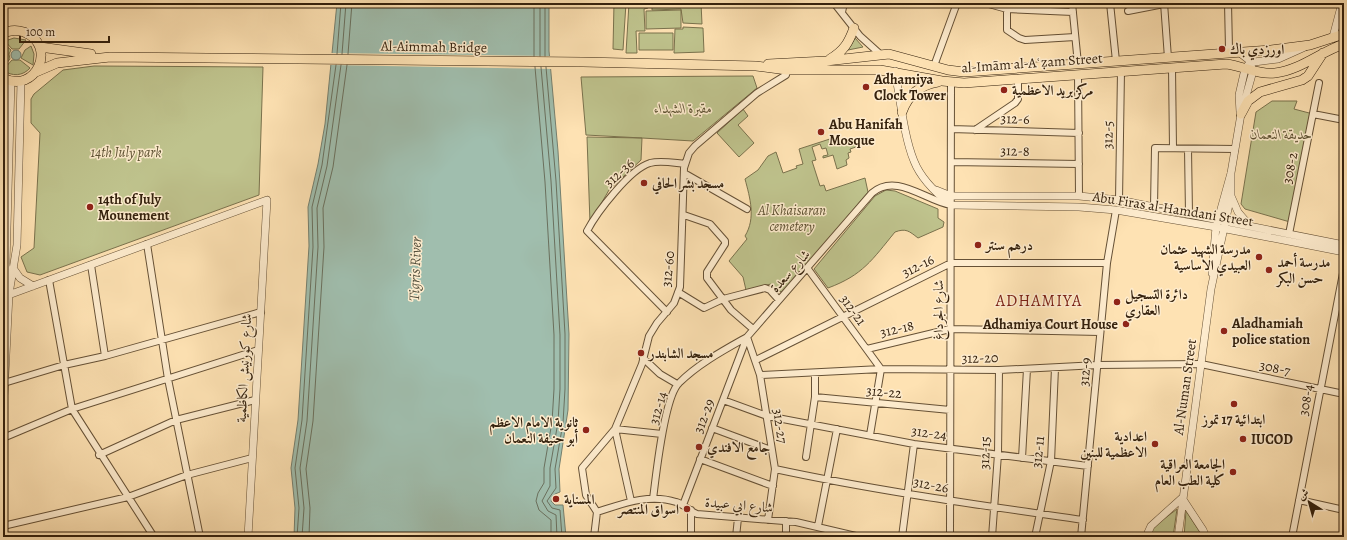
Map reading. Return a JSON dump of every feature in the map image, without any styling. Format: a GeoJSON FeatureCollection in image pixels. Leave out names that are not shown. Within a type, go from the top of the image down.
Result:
{"type":"FeatureCollection","features":[{"type":"Feature","properties":{"kind":"main road"},"geometry":{"type":"LineString","coordinates":[[826,61],[843,50],[848,44],[854,28]]}},
{"type":"Feature","properties":{"kind":"main road"},"geometry":{"type":"LineString","coordinates":[[3,34],[14,30],[22,31],[33,37],[40,47],[41,56],[40,64],[36,72]]}},
{"type":"Feature","properties":{"kind":"main road","name":"al-Imām al-Aʿẓam Street"},"geometry":{"type":"LineString","coordinates":[[756,66],[786,62],[826,61],[880,54],[898,56],[934,66],[964,72],[1240,53],[1310,45],[1344,34]]}},
{"type":"Feature","properties":{"kind":"main road","name":"al-Imām al-Aʿẓam Street"},"geometry":{"type":"LineString","coordinates":[[756,66],[787,70],[895,71],[951,82],[1226,64],[1275,73],[1298,67],[1344,44]]}},
{"type":"Feature","properties":{"kind":"main road","name":"Al-Aimmah Bridge"},"geometry":{"type":"LineString","coordinates":[[40,47],[110,57]]}},
{"type":"Feature","properties":{"kind":"main road"},"geometry":{"type":"LineString","coordinates":[[1241,114],[1248,101],[1260,92],[1302,80],[1308,76],[1324,53]]}},
{"type":"Feature","properties":{"kind":"main road"},"geometry":{"type":"LineString","coordinates":[[880,54],[880,70]]}},
{"type":"Feature","properties":{"kind":"main road"},"geometry":{"type":"LineString","coordinates":[[895,71],[898,56]]}},
{"type":"Feature","properties":{"kind":"main road","name":"Al-Aimmah Bridge"},"geometry":{"type":"LineString","coordinates":[[21,81],[32,76],[36,72],[57,63],[110,57],[583,62],[756,66]]}},
{"type":"Feature","properties":{"kind":"main road"},"geometry":{"type":"LineString","coordinates":[[7,80],[21,81]]}},
{"type":"Feature","properties":{"kind":"main road"},"geometry":{"type":"LineString","coordinates":[[902,112],[906,101],[913,92],[922,86],[942,81]]}},
{"type":"Feature","properties":{"kind":"street"},"geometry":{"type":"LineString","coordinates":[[834,3],[854,28],[880,54]]}},
{"type":"Feature","properties":{"kind":"street"},"geometry":{"type":"LineString","coordinates":[[842,12],[844,3]]}},
{"type":"Feature","properties":{"kind":"street"},"geometry":{"type":"LineString","coordinates":[[934,66],[957,3]]}},
{"type":"Feature","properties":{"kind":"street"},"geometry":{"type":"LineString","coordinates":[[985,3],[1007,9],[1073,12]]}},
{"type":"Feature","properties":{"kind":"street"},"geometry":{"type":"LineString","coordinates":[[1072,3],[1078,64]]}},
{"type":"Feature","properties":{"kind":"street"},"geometry":{"type":"LineString","coordinates":[[1110,3],[1116,61]]}},
{"type":"Feature","properties":{"kind":"street"},"geometry":{"type":"LineString","coordinates":[[1228,3],[1229,48]]}},
{"type":"Feature","properties":{"kind":"street"},"geometry":{"type":"LineString","coordinates":[[1333,37],[1342,3]]}},
{"type":"Feature","properties":{"kind":"street"},"geometry":{"type":"LineString","coordinates":[[1128,11],[1162,4],[1168,58]]}},
{"type":"Feature","properties":{"kind":"street"},"geometry":{"type":"LineString","coordinates":[[1007,9],[1007,30],[1019,38],[1026,40],[1075,37]]}},
{"type":"Feature","properties":{"kind":"street"},"geometry":{"type":"LineString","coordinates":[[1240,53],[1246,57],[1249,68],[1278,59],[1310,45]]}},
{"type":"Feature","properties":{"kind":"street"},"geometry":{"type":"LineString","coordinates":[[1172,68],[1173,148]]}},
{"type":"Feature","properties":{"kind":"street","name":"Al-Numan Street"},"geometry":{"type":"LineString","coordinates":[[1211,289],[1212,259],[1216,223],[1231,173],[1241,114],[1238,100],[1249,68]]}},
{"type":"Feature","properties":{"kind":"street","name":"312-60"},"geometry":{"type":"LineString","coordinates":[[597,512],[586,495],[582,468],[615,429],[653,330],[667,312],[678,292],[682,277],[684,173],[685,164],[689,153],[695,146],[757,93],[786,75],[787,70]]}},
{"type":"Feature","properties":{"kind":"street"},"geometry":{"type":"LineString","coordinates":[[895,71],[902,112],[914,161],[931,187],[952,205]]}},
{"type":"Feature","properties":{"kind":"street","name":"312-5"},"geometry":{"type":"LineString","coordinates":[[1119,200],[1120,71]]}},
{"type":"Feature","properties":{"kind":"street"},"geometry":{"type":"LineString","coordinates":[[1078,74],[1079,207]]}},
{"type":"Feature","properties":{"kind":"street"},"geometry":{"type":"LineString","coordinates":[[975,130],[1015,103],[1018,99],[1018,78]]}},
{"type":"Feature","properties":{"kind":"street"},"geometry":{"type":"LineString","coordinates":[[3,416],[6,296],[5,202],[7,80]]}},
{"type":"Feature","properties":{"kind":"street"},"geometry":{"type":"LineString","coordinates":[[6,296],[14,268],[17,245],[21,81]]}},
{"type":"Feature","properties":{"kind":"street","name":"شارع الجرداغ"},"geometry":{"type":"LineString","coordinates":[[950,537],[950,329],[952,205],[951,82]]}},
{"type":"Feature","properties":{"kind":"street","name":"308-2"},"geometry":{"type":"LineString","coordinates":[[1290,234],[1319,83]]}},
{"type":"Feature","properties":{"kind":"street"},"geometry":{"type":"LineString","coordinates":[[1314,114],[1344,120]]}},
{"type":"Feature","properties":{"kind":"street","name":"312-6"},"geometry":{"type":"LineString","coordinates":[[951,129],[1079,133]]}},
{"type":"Feature","properties":{"kind":"street"},"geometry":{"type":"LineString","coordinates":[[1154,207],[1155,148],[1235,149]]}},
{"type":"Feature","properties":{"kind":"street"},"geometry":{"type":"LineString","coordinates":[[1188,149],[1189,214]]}},
{"type":"Feature","properties":{"kind":"street","name":"312-36"},"geometry":{"type":"LineString","coordinates":[[667,312],[587,231],[612,194],[646,165],[656,162],[685,164]]}},
{"type":"Feature","properties":{"kind":"street","name":"312-8"},"geometry":{"type":"LineString","coordinates":[[951,162],[1079,164]]}},
{"type":"Feature","properties":{"kind":"street"},"geometry":{"type":"LineString","coordinates":[[684,173],[747,209]]}},
{"type":"Feature","properties":{"kind":"street","name":"Al-Numan Street"},"geometry":{"type":"LineString","coordinates":[[1178,537],[1211,289],[1231,195],[1231,173]]}},
{"type":"Feature","properties":{"kind":"street","name":"شارع سعدة"},"geometry":{"type":"LineString","coordinates":[[747,337],[808,269],[872,193],[888,185],[898,186],[952,205]]}},
{"type":"Feature","properties":{"kind":"street","name":"Abu Firas al-Hamdani Street"},"geometry":{"type":"LineString","coordinates":[[931,187],[952,196],[1079,196],[1119,200],[1189,214],[1216,223]]}},
{"type":"Feature","properties":{"kind":"street"},"geometry":{"type":"LineString","coordinates":[[1231,195],[1238,212],[1250,226]]}},
{"type":"Feature","properties":{"kind":"street","name":"شارع كورنيش الكاظمية"},"geometry":{"type":"LineString","coordinates":[[147,244],[267,200],[248,537]]}},
{"type":"Feature","properties":{"kind":"street","name":"Abu Firas al-Hamdani Street"},"geometry":{"type":"LineString","coordinates":[[952,205],[1079,207],[1116,210],[1216,223],[1344,252]]}},
{"type":"Feature","properties":{"kind":"street","name":"312-9"},"geometry":{"type":"LineString","coordinates":[[1081,537],[1107,263],[1116,210]]}},
{"type":"Feature","properties":{"kind":"street"},"geometry":{"type":"LineString","coordinates":[[684,215],[710,224],[725,241],[725,244],[706,276],[731,310],[752,330]]}},
{"type":"Feature","properties":{"kind":"street","name":"Abu Firas al-Hamdani Street"},"geometry":{"type":"LineString","coordinates":[[1225,225],[1250,226],[1344,245]]}},
{"type":"Feature","properties":{"kind":"street"},"geometry":{"type":"LineString","coordinates":[[6,296],[147,244],[168,379],[200,537]]}},
{"type":"Feature","properties":{"kind":"street","name":"312-16"},"geometry":{"type":"LineString","coordinates":[[756,360],[951,263],[1107,263]]}},
{"type":"Feature","properties":{"kind":"street"},"geometry":{"type":"LineString","coordinates":[[91,265],[105,356]]}},
{"type":"Feature","properties":{"kind":"street"},"geometry":{"type":"LineString","coordinates":[[14,268],[20,278],[32,286]]}},
{"type":"Feature","properties":{"kind":"street","name":"308-4"},"geometry":{"type":"LineString","coordinates":[[1292,537],[1344,268]]}},
{"type":"Feature","properties":{"kind":"street","name":"312-21"},"geometry":{"type":"LineString","coordinates":[[808,269],[881,369]]}},
{"type":"Feature","properties":{"kind":"street"},"geometry":{"type":"LineString","coordinates":[[49,280],[72,409],[99,455],[154,537]]}},
{"type":"Feature","properties":{"kind":"street"},"geometry":{"type":"LineString","coordinates":[[678,292],[704,308],[723,299],[765,288],[779,300]]}},
{"type":"Feature","properties":{"kind":"street"},"geometry":{"type":"LineString","coordinates":[[4,383],[64,365],[105,356],[260,312]]}},
{"type":"Feature","properties":{"kind":"street","name":"312-18"},"geometry":{"type":"LineString","coordinates":[[867,349],[950,329],[1100,332]]}},
{"type":"Feature","properties":{"kind":"street","name":"312-27"},"geometry":{"type":"LineString","coordinates":[[747,337],[760,375],[775,469],[768,520]]}},
{"type":"Feature","properties":{"kind":"street","name":"312-14"},"geometry":{"type":"LineString","coordinates":[[653,498],[662,434],[667,411],[677,384],[709,360],[747,337]]}},
{"type":"Feature","properties":{"kind":"street","name":"312-29"},"geometry":{"type":"LineString","coordinates":[[683,504],[747,337]]}},
{"type":"Feature","properties":{"kind":"street"},"geometry":{"type":"LineString","coordinates":[[3,438],[72,409],[258,350]]}},
{"type":"Feature","properties":{"kind":"street"},"geometry":{"type":"LineString","coordinates":[[643,358],[660,374],[677,384]]}},
{"type":"Feature","properties":{"kind":"street","name":"308-7"},"geometry":{"type":"LineString","coordinates":[[1201,364],[1344,394]]}},
{"type":"Feature","properties":{"kind":"street","name":"312-20"},"geometry":{"type":"LineString","coordinates":[[760,375],[881,369],[999,370],[1098,365],[1201,364]]}},
{"type":"Feature","properties":{"kind":"street","name":"312-11"},"geometry":{"type":"LineString","coordinates":[[1034,537],[1051,461],[1055,368]]}},
{"type":"Feature","properties":{"kind":"street"},"geometry":{"type":"LineString","coordinates":[[870,435],[881,369]]}},
{"type":"Feature","properties":{"kind":"street"},"geometry":{"type":"LineString","coordinates":[[1022,458],[1027,369]]}},
{"type":"Feature","properties":{"kind":"street","name":"312-15"},"geometry":{"type":"LineString","coordinates":[[992,537],[998,454],[999,370]]}},
{"type":"Feature","properties":{"kind":"street"},"geometry":{"type":"LineString","coordinates":[[806,457],[815,397],[815,373]]}},
{"type":"Feature","properties":{"kind":"street","name":"312-22"},"geometry":{"type":"LineString","coordinates":[[815,397],[950,410]]}},
{"type":"Feature","properties":{"kind":"street"},"geometry":{"type":"LineString","coordinates":[[99,455],[176,420],[256,400]]}},
{"type":"Feature","properties":{"kind":"street","name":"312-24"},"geometry":{"type":"LineString","coordinates":[[723,400],[767,416],[914,444],[1088,466]]}},
{"type":"Feature","properties":{"kind":"street"},"geometry":{"type":"LineString","coordinates":[[712,428],[771,450]]}},
{"type":"Feature","properties":{"kind":"street"},"geometry":{"type":"LineString","coordinates":[[631,501],[615,429],[662,434]]}},
{"type":"Feature","properties":{"kind":"street"},"geometry":{"type":"LineString","coordinates":[[818,526],[837,429]]}},
{"type":"Feature","properties":{"kind":"street"},"geometry":{"type":"LineString","coordinates":[[902,537],[914,444]]}},
{"type":"Feature","properties":{"kind":"street"},"geometry":{"type":"LineString","coordinates":[[3,526],[128,497],[187,475],[252,458]]}},
{"type":"Feature","properties":{"kind":"street"},"geometry":{"type":"LineString","coordinates":[[700,459],[773,486]]}},
{"type":"Feature","properties":{"kind":"street","name":"312-26"},"geometry":{"type":"LineString","coordinates":[[775,469],[827,480],[1083,520]]}},
{"type":"Feature","properties":{"kind":"street","name":"شارع ابي عبيدة"},"geometry":{"type":"LineString","coordinates":[[597,512],[631,501],[653,498],[666,499],[683,504],[700,515],[786,521],[818,526],[860,537]]}},
{"type":"Feature","properties":{"kind":"street"},"geometry":{"type":"LineString","coordinates":[[1146,537],[1151,526],[1182,498],[1206,537]]}},
{"type":"Feature","properties":{"kind":"street"},"geometry":{"type":"LineString","coordinates":[[1299,500],[1344,510]]}},
{"type":"Feature","properties":{"kind":"street"},"geometry":{"type":"LineString","coordinates":[[691,510],[691,537]]}},
{"type":"Feature","properties":{"kind":"street"},"geometry":{"type":"LineString","coordinates":[[594,537],[597,512]]}},
{"type":"Feature","properties":{"kind":"street"},"geometry":{"type":"LineString","coordinates":[[736,537],[738,518]]}},
{"type":"Feature","properties":{"kind":"street"},"geometry":{"type":"LineString","coordinates":[[786,521],[786,537]]}},
{"type":"Feature","properties":{"kind":"street"},"geometry":{"type":"LineString","coordinates":[[830,537],[831,530]]}},
{"type":"Feature","properties":{"kind":"green space"},"geometry":{"type":"Polygon","coordinates":[[[614,3],[626,3],[623,50],[613,49],[614,3]]]}},
{"type":"Feature","properties":{"kind":"green space"},"geometry":{"type":"Polygon","coordinates":[[[629,3],[648,3],[648,8],[644,9],[645,31],[636,31],[637,53],[626,53],[629,3]]]}},
{"type":"Feature","properties":{"kind":"green space"},"geometry":{"type":"Polygon","coordinates":[[[652,3],[701,3],[702,24],[683,23],[681,9],[652,10],[652,3]]]}},
{"type":"Feature","properties":{"kind":"green space"},"geometry":{"type":"Polygon","coordinates":[[[681,10],[681,28],[646,29],[646,11],[681,10]]]}},
{"type":"Feature","properties":{"kind":"green space"},"geometry":{"type":"Polygon","coordinates":[[[683,27],[703,28],[704,52],[674,53],[675,29],[683,29],[683,27]]]}},
{"type":"Feature","properties":{"kind":"green space"},"geometry":{"type":"Polygon","coordinates":[[[639,33],[673,33],[673,50],[639,50],[639,33]]]}},
{"type":"Feature","properties":{"kind":"green space"},"geometry":{"type":"Polygon","coordinates":[[[14,38],[26,40],[19,49],[12,49],[5,41],[14,38]]]}},
{"type":"Feature","properties":{"kind":"green space"},"geometry":{"type":"Polygon","coordinates":[[[855,38],[863,47],[848,50],[855,38]]]}},
{"type":"Feature","properties":{"kind":"green space"},"geometry":{"type":"Polygon","coordinates":[[[3,43],[11,50],[9,54],[10,59],[3,67],[3,43]]]}},
{"type":"Feature","properties":{"kind":"green space"},"geometry":{"type":"Polygon","coordinates":[[[31,46],[34,54],[33,65],[21,58],[25,50],[31,46]]]}},
{"type":"Feature","properties":{"kind":"green space"},"geometry":{"type":"Polygon","coordinates":[[[12,60],[20,60],[30,68],[21,74],[10,74],[3,70],[12,60]]]}},
{"type":"Feature","properties":{"kind":"green space","name":"14th July park"},"geometry":{"type":"Polygon","coordinates":[[[94,66],[263,67],[259,195],[40,275],[27,272],[21,257],[34,248],[40,133],[31,123],[31,99],[34,94],[63,70],[94,66]]]}},
{"type":"Feature","properties":{"kind":"green space","name":"مقبرة الشهداء"},"geometry":{"type":"Polygon","coordinates":[[[753,76],[757,88],[693,141],[586,135],[581,77],[753,76]]]}},
{"type":"Feature","properties":{"kind":"green space","name":"حديقة النعمان"},"geometry":{"type":"Polygon","coordinates":[[[1272,101],[1297,101],[1294,109],[1313,114],[1290,222],[1245,209],[1241,204],[1256,112],[1272,101]]]}},
{"type":"Feature","properties":{"kind":"green space"},"geometry":{"type":"Polygon","coordinates":[[[743,109],[748,116],[738,125],[754,143],[739,157],[717,133],[743,109]]]}},
{"type":"Feature","properties":{"kind":"green space"},"geometry":{"type":"Polygon","coordinates":[[[587,137],[642,138],[641,160],[609,190],[590,223],[587,137]]]}},
{"type":"Feature","properties":{"kind":"green space","name":"Al Khaisaran cemetery"},"geometry":{"type":"Polygon","coordinates":[[[836,137],[839,146],[854,141],[856,147],[850,149],[851,152],[848,153],[849,158],[846,160],[847,165],[837,169],[833,155],[823,158],[823,156],[828,155],[826,148],[822,149],[820,144],[812,147],[816,160],[812,161],[820,186],[824,185],[826,191],[865,178],[868,192],[806,266],[782,292],[778,291],[771,284],[746,290],[743,277],[729,261],[747,239],[745,236],[750,222],[751,208],[745,179],[758,170],[768,156],[776,152],[783,173],[797,168],[796,166],[803,164],[799,149],[836,137]]]}},
{"type":"Feature","properties":{"kind":"green space","name":"Al Khaisaran cemetery"},"geometry":{"type":"Polygon","coordinates":[[[886,190],[895,191],[938,209],[938,218],[944,222],[943,227],[918,238],[907,231],[902,230],[895,232],[873,259],[859,272],[850,278],[828,288],[814,269],[875,196],[886,190]]]}},
{"type":"Feature","properties":{"kind":"green space"},"geometry":{"type":"Polygon","coordinates":[[[1177,509],[1173,537],[1150,537],[1151,529],[1177,509]]]}},
{"type":"Feature","properties":{"kind":"green space"},"geometry":{"type":"Polygon","coordinates":[[[1186,511],[1203,537],[1184,537],[1186,511]]]}},
{"type":"Feature","properties":{"kind":"water","name":"Tigris River"},"geometry":{"type":"Polygon","coordinates":[[[337,3],[549,3],[549,51],[558,151],[569,334],[568,410],[559,469],[560,492],[555,494],[551,501],[555,505],[563,505],[566,537],[294,537],[295,508],[291,468],[298,420],[309,246],[308,207],[325,124],[337,3]]]}},
{"type":"Feature","properties":{"kind":"water"},"geometry":{"type":"Polygon","coordinates":[[[16,50],[21,55],[16,60],[11,55],[16,50]]]}},
{"type":"Feature","properties":{"kind":"pier"},"geometry":{"type":"Polygon","coordinates":[[[331,53],[551,56],[552,69],[330,65],[331,53]]]}},
{"type":"Feature","properties":{"kind":"place","name":"اورزدي باك"},"geometry":{"type":"Point","coordinates":[1222,49]}},
{"type":"Feature","properties":{"kind":"place","name":"Adhamiya Clock Tower"},"geometry":{"type":"Point","coordinates":[866,87]}},
{"type":"Feature","properties":{"kind":"place","name":"مركز بريد الاعظمية"},"geometry":{"type":"Point","coordinates":[1004,90]}},
{"type":"Feature","properties":{"kind":"place","name":"Abu Hanifah Mosque"},"geometry":{"type":"Point","coordinates":[821,132]}},
{"type":"Feature","properties":{"kind":"place","name":"مسجد بشر الحافي"},"geometry":{"type":"Point","coordinates":[644,183]}},
{"type":"Feature","properties":{"kind":"place","name":"14th of July Mounement"},"geometry":{"type":"Point","coordinates":[90,207]}},
{"type":"Feature","properties":{"kind":"place","name":"درهم سنتر"},"geometry":{"type":"Point","coordinates":[978,245]}},
{"type":"Feature","properties":{"kind":"place","name":"مدرسة الشهيد عثمان العبيدي الاساسية"},"geometry":{"type":"Point","coordinates":[1259,257]}},
{"type":"Feature","properties":{"kind":"place","name":"مدرسة أحمد حسن البكر"},"geometry":{"type":"Point","coordinates":[1269,270]}},
{"type":"Feature","properties":{"kind":"place","name":"دائرة التسجيل العقاري"},"geometry":{"type":"Point","coordinates":[1117,302]}},
{"type":"Feature","properties":{"kind":"place","name":"Adhamiya Court House"},"geometry":{"type":"Point","coordinates":[1126,324]}},
{"type":"Feature","properties":{"kind":"place","name":"Aladhamiah police station"},"geometry":{"type":"Point","coordinates":[1224,331]}},
{"type":"Feature","properties":{"kind":"place","name":"مسجد الشابندر"},"geometry":{"type":"Point","coordinates":[641,353]}},
{"type":"Feature","properties":{"kind":"place","name":"ابتدائية 17 تموز"},"geometry":{"type":"Point","coordinates":[1234,404]}},
{"type":"Feature","properties":{"kind":"place","name":"ثانوية الامام الاعظم أبو حنيفة النعمان"},"geometry":{"type":"Point","coordinates":[586,430]}},
{"type":"Feature","properties":{"kind":"place","name":"IUCOD"},"geometry":{"type":"Point","coordinates":[1243,439]}},
{"type":"Feature","properties":{"kind":"place","name":"اعدادية الاعظمية للبنين"},"geometry":{"type":"Point","coordinates":[1155,444]}},
{"type":"Feature","properties":{"kind":"place","name":"جامع الافندي"},"geometry":{"type":"Point","coordinates":[699,447]}},
{"type":"Feature","properties":{"kind":"place","name":"الجامعة العراقية كلية الطب العام"},"geometry":{"type":"Point","coordinates":[1233,472]}},
{"type":"Feature","properties":{"kind":"place","name":"المسناية"},"geometry":{"type":"Point","coordinates":[556,499]}},
{"type":"Feature","properties":{"kind":"place","name":"اسواق المنتصر"},"geometry":{"type":"Point","coordinates":[687,509]}},
{"type":"Feature","properties":{"kind":"district","name":"ADHAMIYA"},"geometry":{"type":"Point","coordinates":[1039,301]}}]}
